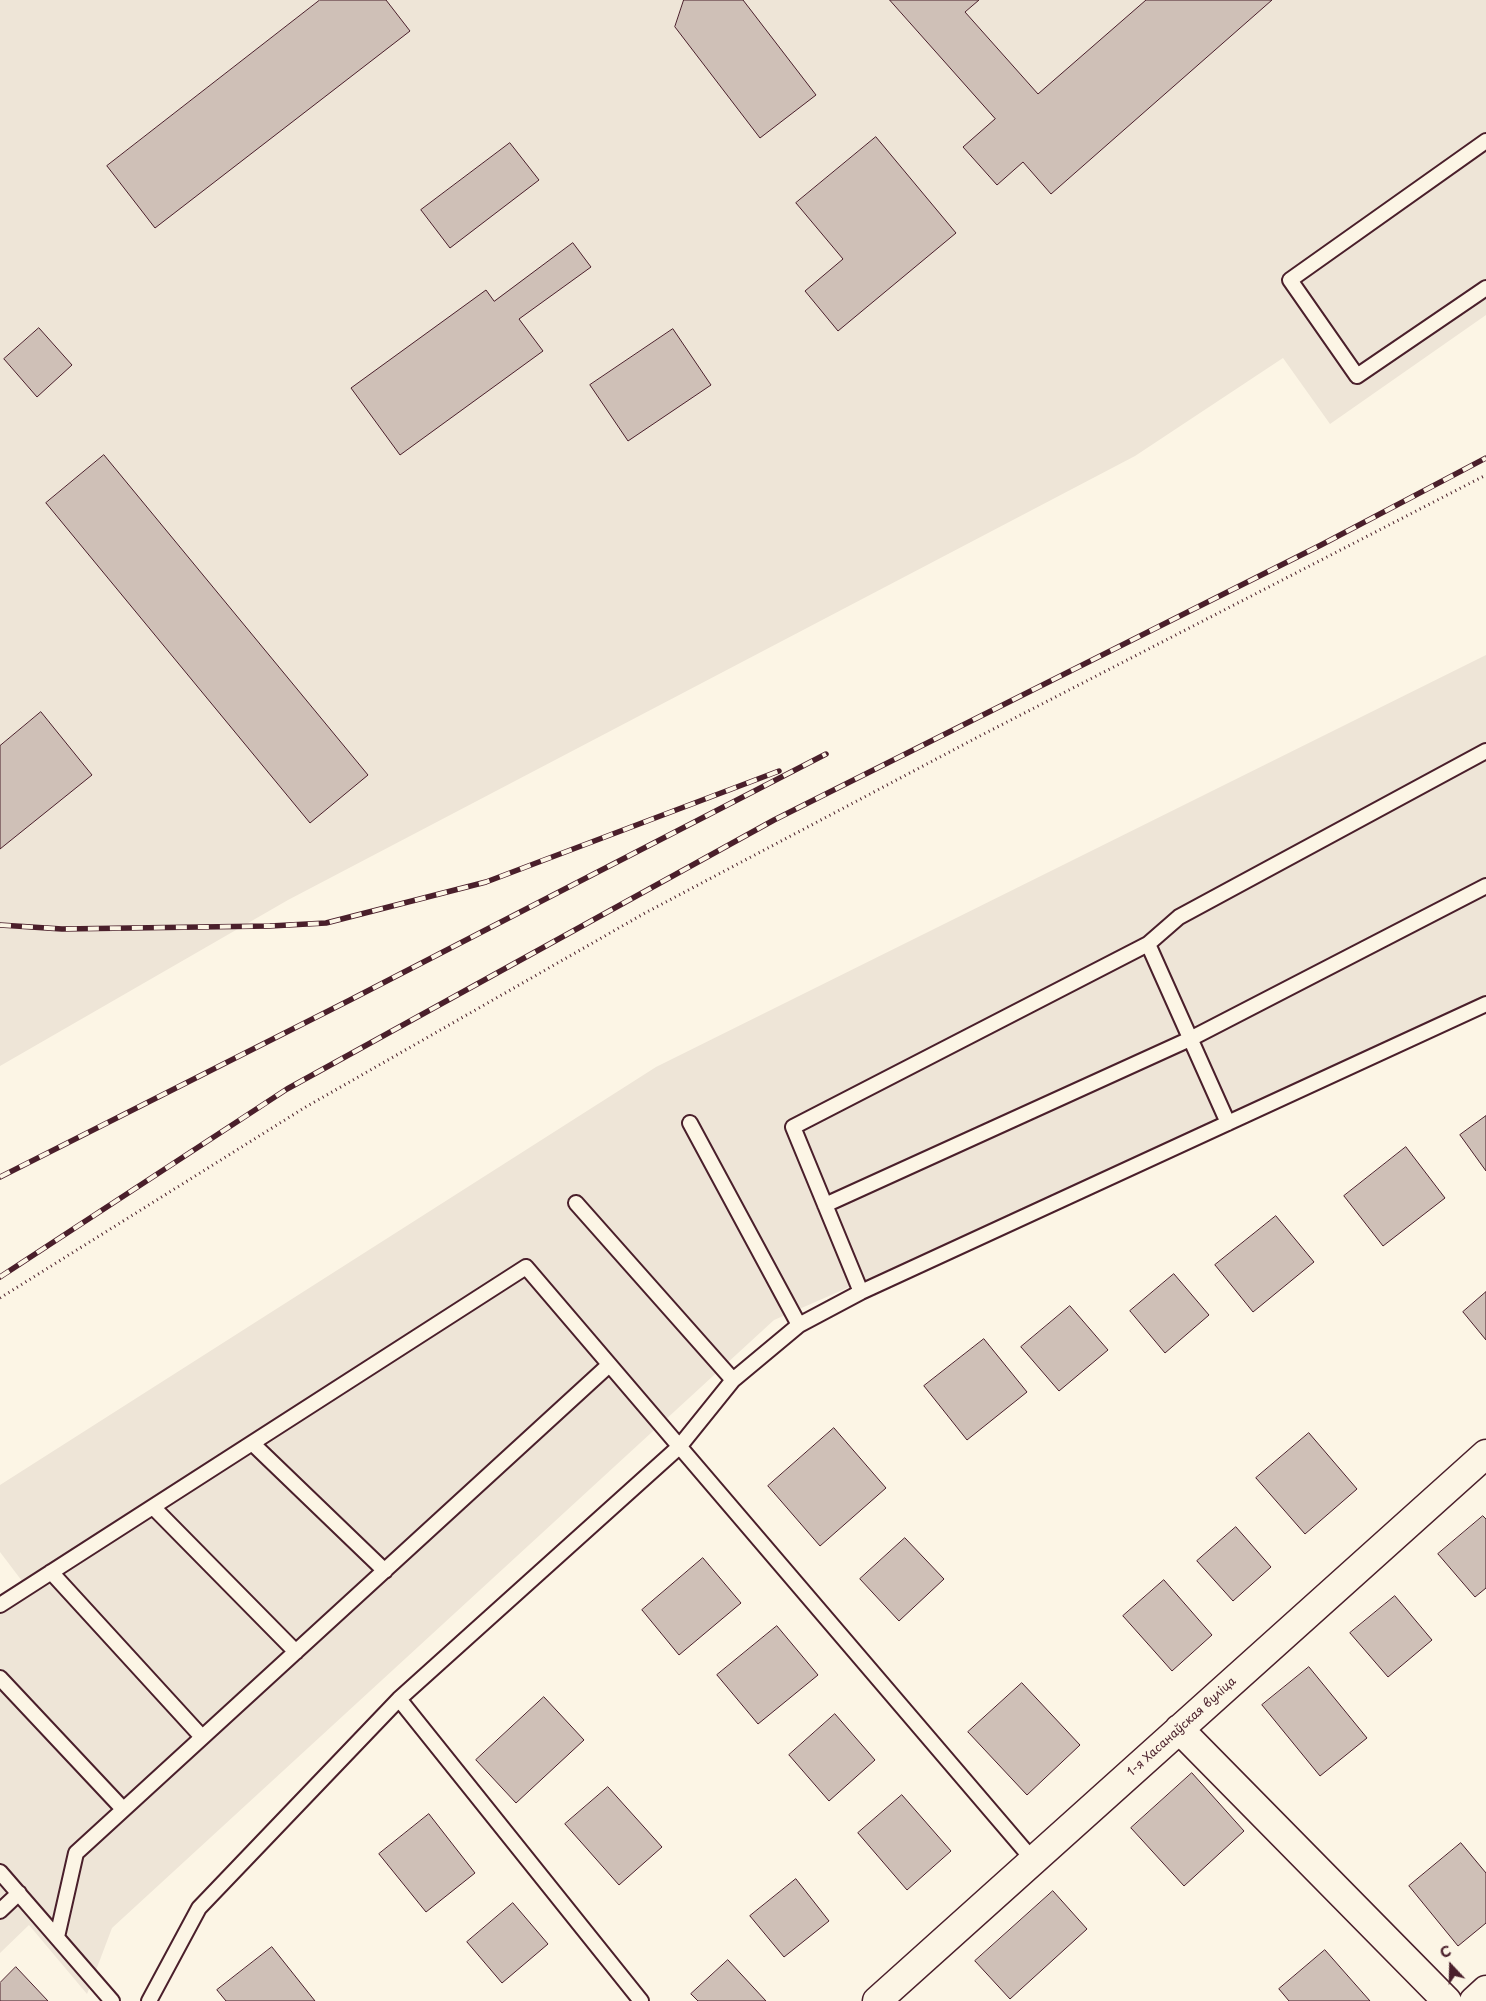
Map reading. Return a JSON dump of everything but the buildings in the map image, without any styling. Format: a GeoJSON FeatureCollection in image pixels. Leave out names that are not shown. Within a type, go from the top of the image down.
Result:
{"type":"FeatureCollection","features":[{"type":"Feature","properties":{"kind":"street","name":"1-я Хасанаўская вуліца"},"geometry":{"type":"LineString","coordinates":[[877,2001],[1486,1454]]}},
{"type":"Feature","properties":{"kind":"street"},"geometry":{"type":"LineString","coordinates":[[1180,1729],[1447,2001]]}},
{"type":"Feature","properties":{"kind":"street"},"geometry":{"type":"LineString","coordinates":[[1474,2001],[1486,1990]]}},
{"type":"Feature","properties":{"kind":"lane"},"geometry":{"type":"LineString","coordinates":[[1486,142],[1290,280],[1357,376],[1486,288]]}},
{"type":"Feature","properties":{"kind":"lane"},"geometry":{"type":"LineString","coordinates":[[861,1292],[793,1128],[1148,944],[1179,918],[1486,751]]}},
{"type":"Feature","properties":{"kind":"lane"},"geometry":{"type":"LineString","coordinates":[[825,1204],[1190,1039],[1486,886]]}},
{"type":"Feature","properties":{"kind":"lane"},"geometry":{"type":"LineString","coordinates":[[1148,944],[1228,1123]]}},
{"type":"Feature","properties":{"kind":"lane"},"geometry":{"type":"LineString","coordinates":[[149,2001],[198,1908],[399,1699],[679,1447],[733,1380],[799,1324],[861,1292],[1486,1004]]}},
{"type":"Feature","properties":{"kind":"lane"},"geometry":{"type":"LineString","coordinates":[[690,1123],[799,1324]]}},
{"type":"Feature","properties":{"kind":"lane"},"geometry":{"type":"LineString","coordinates":[[576,1203],[733,1380]]}},
{"type":"Feature","properties":{"kind":"lane"},"geometry":{"type":"LineString","coordinates":[[0,1605],[526,1267],[1033,1860]]}},
{"type":"Feature","properties":{"kind":"lane"},"geometry":{"type":"LineString","coordinates":[[57,1937],[76,1853],[610,1365]]}},
{"type":"Feature","properties":{"kind":"lane"},"geometry":{"type":"LineString","coordinates":[[252,1442],[385,1571]]}},
{"type":"Feature","properties":{"kind":"lane"},"geometry":{"type":"LineString","coordinates":[[153,1507],[296,1652]]}},
{"type":"Feature","properties":{"kind":"lane"},"geometry":{"type":"LineString","coordinates":[[51,1572],[202,1737]]}},
{"type":"Feature","properties":{"kind":"lane"},"geometry":{"type":"LineString","coordinates":[[0,1678],[123,1809]]}},
{"type":"Feature","properties":{"kind":"lane"},"geometry":{"type":"LineString","coordinates":[[399,1699],[641,2001]]}},
{"type":"Feature","properties":{"kind":"lane"},"geometry":{"type":"LineString","coordinates":[[0,1872],[112,2001]]}},
{"type":"Feature","properties":{"kind":"lane"},"geometry":{"type":"LineString","coordinates":[[0,1911],[19,1894]]}},
{"type":"Feature","properties":{"kind":"path"},"geometry":{"type":"LineString","coordinates":[[0,1298],[304,1108],[646,913],[976,738],[1486,475]]}},
{"type":"Feature","properties":{"kind":"shaded area"},"geometry":{"type":"Polygon","coordinates":[[[0,0],[1486,0],[1486,315],[1330,424],[1283,358],[1135,456],[288,900],[0,1066],[0,0]]]}},
{"type":"Feature","properties":{"kind":"shaded area"},"geometry":{"type":"Polygon","coordinates":[[[1486,655],[1486,1009],[774,1320],[112,1928],[87,1994],[29,1925],[0,1953],[0,1598],[22,1581],[0,1552],[0,1485],[656,1067],[1486,655]]]}},
{"type":"Feature","properties":{"kind":"railway"},"geometry":{"type":"LineString","coordinates":[[0,1277],[287,1089],[774,820],[1321,545],[1486,458]]}},
{"type":"Feature","properties":{"kind":"railway"},"geometry":{"type":"LineString","coordinates":[[0,1177],[350,1000],[826,754]]}},
{"type":"Feature","properties":{"kind":"railway"},"geometry":{"type":"LineString","coordinates":[[0,925],[62,929],[270,926],[326,923],[486,882],[779,771]]}}]}
